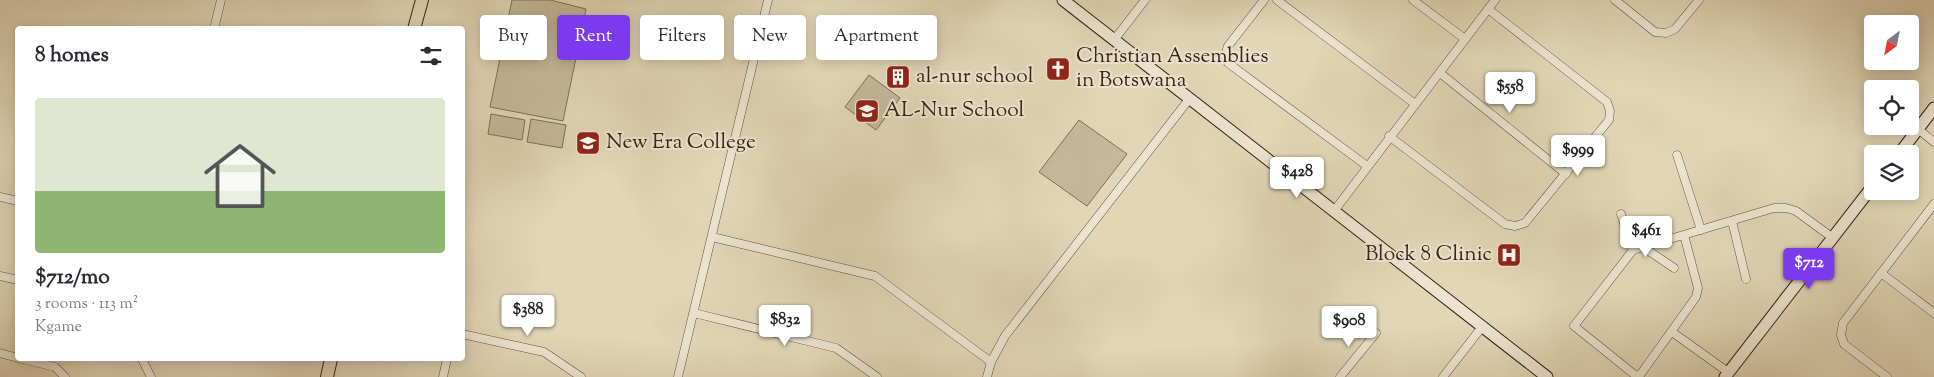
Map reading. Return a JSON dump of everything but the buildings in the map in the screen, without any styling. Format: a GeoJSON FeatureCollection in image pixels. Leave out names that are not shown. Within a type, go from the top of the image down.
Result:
{"type":"FeatureCollection","features":[{"type":"Feature","properties":{"kind":"main road"},"geometry":{"type":"LineString","coordinates":[[408,26],[414,0]]}},
{"type":"Feature","properties":{"kind":"main road"},"geometry":{"type":"LineString","coordinates":[[415,26],[422,0]]}},
{"type":"Feature","properties":{"kind":"main road"},"geometry":{"type":"LineString","coordinates":[[327,377],[331,361]]}},
{"type":"Feature","properties":{"kind":"street"},"geometry":{"type":"LineString","coordinates":[[215,26],[221,0]]}},
{"type":"Feature","properties":{"kind":"street"},"geometry":{"type":"LineString","coordinates":[[678,377],[768,0]]}},
{"type":"Feature","properties":{"kind":"street"},"geometry":{"type":"LineString","coordinates":[[1063,0],[1547,377]]}},
{"type":"Feature","properties":{"kind":"street"},"geometry":{"type":"LineString","coordinates":[[1114,40],[1145,0]]}},
{"type":"Feature","properties":{"kind":"street"},"geometry":{"type":"LineString","coordinates":[[1264,0],[1228,46],[1225,56],[1228,64],[1367,166]]}},
{"type":"Feature","properties":{"kind":"street"},"geometry":{"type":"LineString","coordinates":[[1277,0],[1415,104]]}},
{"type":"Feature","properties":{"kind":"street"},"geometry":{"type":"LineString","coordinates":[[1413,0],[1465,39]]}},
{"type":"Feature","properties":{"kind":"street"},"geometry":{"type":"LineString","coordinates":[[1334,211],[1495,0]]}},
{"type":"Feature","properties":{"kind":"street"},"geometry":{"type":"LineString","coordinates":[[1615,0],[1655,32],[1666,33],[1675,29],[1699,0]]}},
{"type":"Feature","properties":{"kind":"street"},"geometry":{"type":"LineString","coordinates":[[1390,136],[1506,224],[1515,226],[1525,223],[1609,120],[1610,111],[1607,102],[1488,9]]}},
{"type":"Feature","properties":{"kind":"street"},"geometry":{"type":"LineString","coordinates":[[1440,73],[1566,174]]}},
{"type":"Feature","properties":{"kind":"street"},"geometry":{"type":"LineString","coordinates":[[987,377],[990,362],[1005,336],[1190,98]]}},
{"type":"Feature","properties":{"kind":"street"},"geometry":{"type":"LineString","coordinates":[[1919,128],[1934,108]]}},
{"type":"Feature","properties":{"kind":"street"},"geometry":{"type":"LineString","coordinates":[[1919,130],[1934,142]]}},
{"type":"Feature","properties":{"kind":"street"},"geometry":{"type":"LineString","coordinates":[[1906,145],[1913,135]]}},
{"type":"Feature","properties":{"kind":"street"},"geometry":{"type":"LineString","coordinates":[[1677,155],[1700,230]]}},
{"type":"Feature","properties":{"kind":"street"},"geometry":{"type":"LineString","coordinates":[[0,197],[15,200]]}},
{"type":"Feature","properties":{"kind":"street"},"geometry":{"type":"LineString","coordinates":[[1672,332],[1726,375],[1864,197]]}},
{"type":"Feature","properties":{"kind":"street"},"geometry":{"type":"LineString","coordinates":[[1684,235],[1698,288],[1696,297],[1692,305],[1638,376],[1574,326],[1633,250],[1774,208],[1786,208],[1796,211],[1833,238]]}},
{"type":"Feature","properties":{"kind":"street"},"geometry":{"type":"LineString","coordinates":[[1887,377],[1844,344],[1841,335],[1843,323],[1932,209]]}},
{"type":"Feature","properties":{"kind":"street"},"geometry":{"type":"LineString","coordinates":[[1620,214],[1633,250]]}},
{"type":"Feature","properties":{"kind":"street"},"geometry":{"type":"LineString","coordinates":[[1732,220],[1746,279]]}},
{"type":"Feature","properties":{"kind":"street"},"geometry":{"type":"LineString","coordinates":[[712,237],[875,276],[990,362]]}},
{"type":"Feature","properties":{"kind":"street"},"geometry":{"type":"LineString","coordinates":[[1644,247],[1674,268]]}},
{"type":"Feature","properties":{"kind":"street"},"geometry":{"type":"LineString","coordinates":[[1881,273],[1934,313]]}},
{"type":"Feature","properties":{"kind":"street"},"geometry":{"type":"LineString","coordinates":[[0,276],[15,279]]}},
{"type":"Feature","properties":{"kind":"street"},"geometry":{"type":"LineString","coordinates":[[694,313],[836,348],[877,377]]}},
{"type":"Feature","properties":{"kind":"street"},"geometry":{"type":"LineString","coordinates":[[1444,377],[1482,327]]}},
{"type":"Feature","properties":{"kind":"street"},"geometry":{"type":"LineString","coordinates":[[1340,377],[1376,333]]}},
{"type":"Feature","properties":{"kind":"street"},"geometry":{"type":"LineString","coordinates":[[465,335],[544,352],[581,377]]}},
{"type":"Feature","properties":{"kind":"street"},"geometry":{"type":"LineString","coordinates":[[0,354],[15,357]]}},
{"type":"Feature","properties":{"kind":"street"},"geometry":{"type":"LineString","coordinates":[[30,361],[55,367],[65,377]]}},
{"type":"Feature","properties":{"kind":"street"},"geometry":{"type":"LineString","coordinates":[[143,361],[151,377]]}},
{"type":"Feature","properties":{"kind":"street"},"geometry":{"type":"LineString","coordinates":[[443,377],[447,361]]}},
{"type":"Feature","properties":{"kind":"shaded area"},"geometry":{"type":"Polygon","coordinates":[[[512,0],[550,0],[586,9],[585,15],[557,15],[557,60],[576,60],[563,121],[490,107],[500,60],[547,60],[547,15],[509,15],[512,0]]]}},
{"type":"Feature","properties":{"kind":"shaded area"},"geometry":{"type":"Polygon","coordinates":[[[869,75],[900,98],[876,130],[845,107],[869,75]]]}},
{"type":"Feature","properties":{"kind":"shaded area"},"geometry":{"type":"Polygon","coordinates":[[[491,114],[525,120],[522,140],[488,134],[491,114]]]}},
{"type":"Feature","properties":{"kind":"shaded area"},"geometry":{"type":"Polygon","coordinates":[[[531,119],[566,125],[562,148],[527,142],[531,119]]]}},
{"type":"Feature","properties":{"kind":"shaded area"},"geometry":{"type":"Polygon","coordinates":[[[1079,120],[1127,154],[1087,206],[1039,172],[1079,120]]]}},
{"type":"Feature","properties":{"kind":"place","name":"Christian Assemblies in Botswana"},"geometry":{"type":"Point","coordinates":[1058,69]}},
{"type":"Feature","properties":{"kind":"place","name":"al-nur school"},"geometry":{"type":"Point","coordinates":[898,77]}},
{"type":"Feature","properties":{"kind":"place","name":"AL-Nur School"},"geometry":{"type":"Point","coordinates":[867,111]}},
{"type":"Feature","properties":{"kind":"place","name":"New Era College"},"geometry":{"type":"Point","coordinates":[588,143]}},
{"type":"Feature","properties":{"kind":"place","name":"Block 8 Clinic"},"geometry":{"type":"Point","coordinates":[1509,255]}}]}
